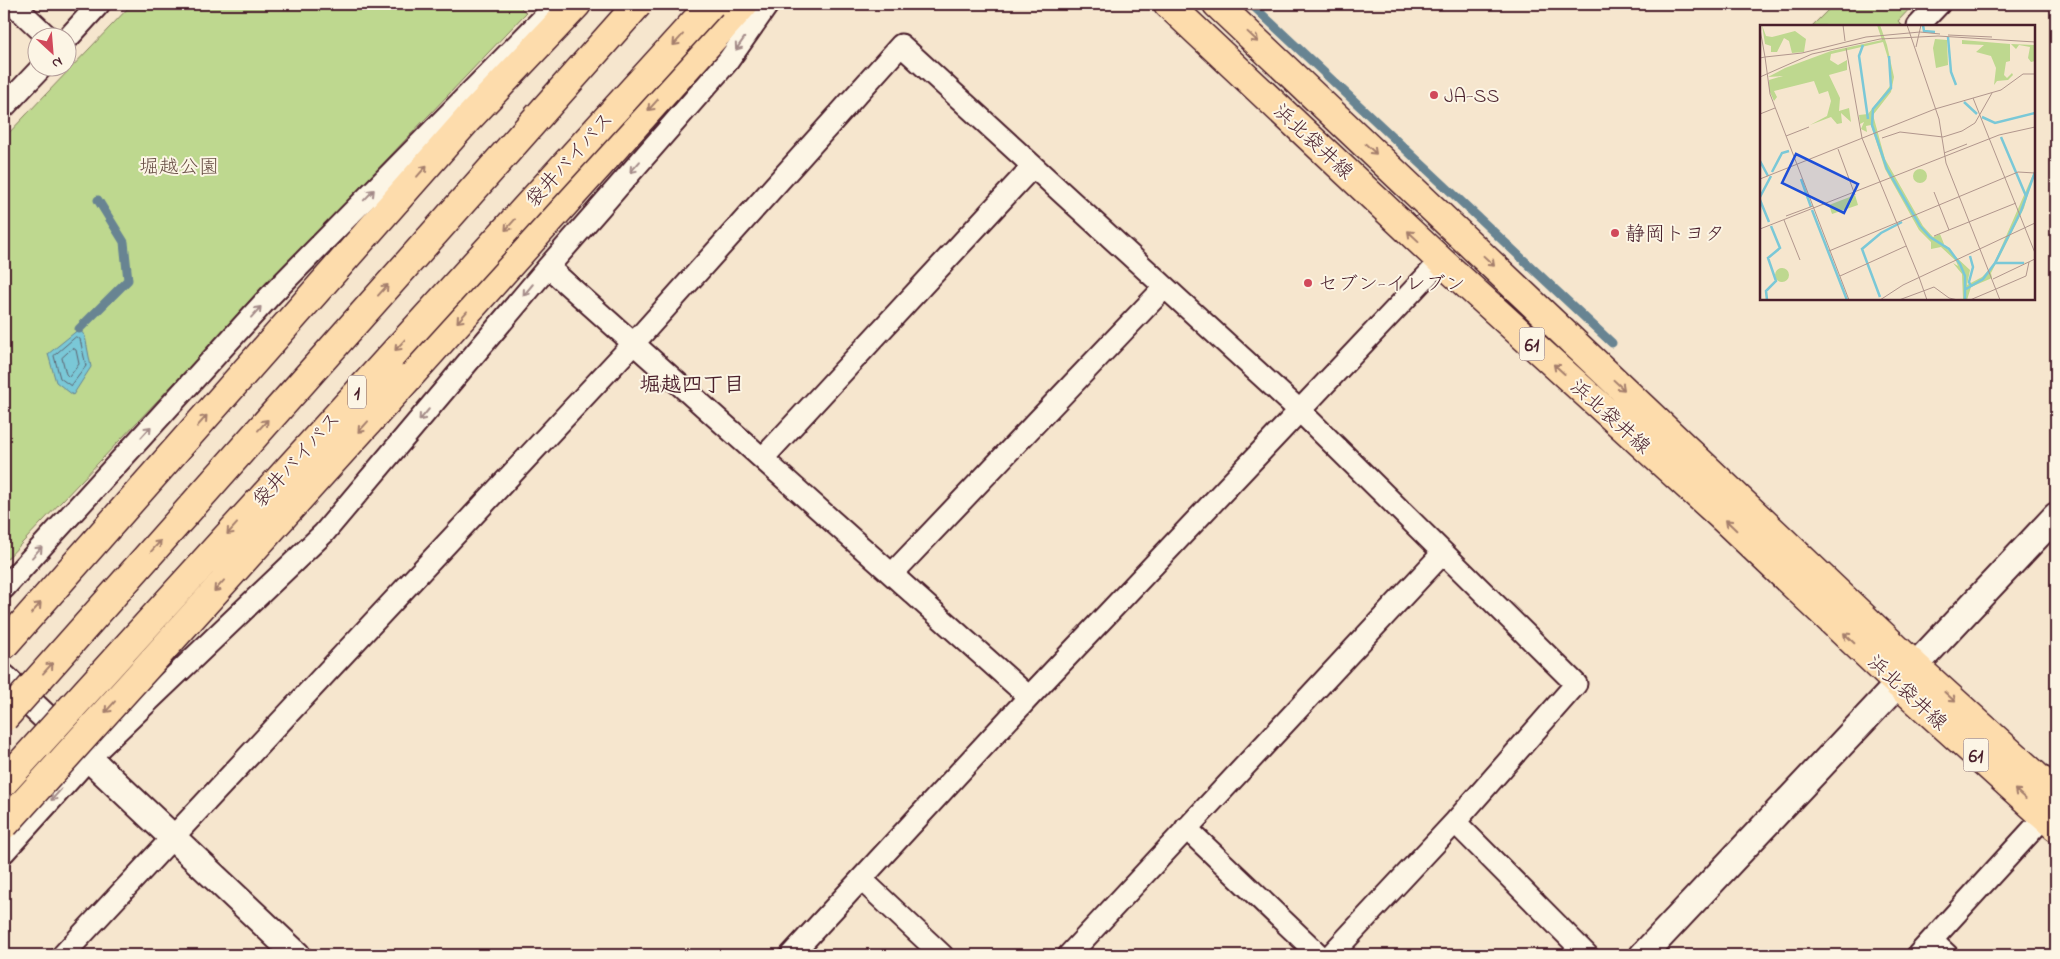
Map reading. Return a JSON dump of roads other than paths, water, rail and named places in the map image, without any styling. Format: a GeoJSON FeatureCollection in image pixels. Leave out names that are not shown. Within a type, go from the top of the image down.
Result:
{"type":"FeatureCollection","features":[{"type":"Feature","properties":{"kind":"main road"},"geometry":{"type":"LineString","coordinates":[[4,718],[638,4]]}},
{"type":"Feature","properties":{"kind":"main road","name":"袋井バイパス"},"geometry":{"type":"LineString","coordinates":[[4,782],[711,4]]}},
{"type":"Feature","properties":{"kind":"main road"},"geometry":{"type":"LineString","coordinates":[[4,825],[744,4]]}},
{"type":"Feature","properties":{"kind":"main road","name":"浜北袋井線"},"geometry":{"type":"LineString","coordinates":[[1168,4],[1441,262],[1724,519],[1906,674]]}},
{"type":"Feature","properties":{"kind":"main road","name":"浜北袋井線"},"geometry":{"type":"LineString","coordinates":[[1217,4],[1906,674],[2052,812]]}},
{"type":"Feature","properties":{"kind":"main road"},"geometry":{"type":"LineString","coordinates":[[4,645],[468,120],[558,5]]}},
{"type":"Feature","properties":{"kind":"street"},"geometry":{"type":"LineString","coordinates":[[13,4],[38,28]]}},
{"type":"Feature","properties":{"kind":"street"},"geometry":{"type":"LineString","coordinates":[[77,28],[99,4]]}},
{"type":"Feature","properties":{"kind":"street"},"geometry":{"type":"LineString","coordinates":[[4,852],[89,758],[324,533],[548,267],[728,61],[768,4]]}},
{"type":"Feature","properties":{"kind":"street"},"geometry":{"type":"LineString","coordinates":[[1919,25],[1939,4]]}},
{"type":"Feature","properties":{"kind":"street"},"geometry":{"type":"LineString","coordinates":[[4,588],[270,296],[558,5]]}},
{"type":"Feature","properties":{"kind":"street"},"geometry":{"type":"LineString","coordinates":[[63,955],[634,343],[901,45],[1300,411],[1576,684],[1455,822],[1331,955]]}},
{"type":"Feature","properties":{"kind":"street"},"geometry":{"type":"LineString","coordinates":[[4,107],[32,78]]}},
{"type":"Feature","properties":{"kind":"street"},"geometry":{"type":"LineString","coordinates":[[762,458],[1033,166]]}},
{"type":"Feature","properties":{"kind":"street"},"geometry":{"type":"LineString","coordinates":[[791,955],[1029,697],[1441,262]]}},
{"type":"Feature","properties":{"kind":"street"},"geometry":{"type":"LineString","coordinates":[[548,267],[1029,697]]}},
{"type":"Feature","properties":{"kind":"street"},"geometry":{"type":"LineString","coordinates":[[892,574],[1165,287]]}},
{"type":"Feature","properties":{"kind":"street"},"geometry":{"type":"LineString","coordinates":[[1643,955],[2056,516]]}},
{"type":"Feature","properties":{"kind":"street"},"geometry":{"type":"LineString","coordinates":[[1069,955],[1443,553]]}},
{"type":"Feature","properties":{"kind":"street"},"geometry":{"type":"LineString","coordinates":[[4,678],[295,955]]}},
{"type":"Feature","properties":{"kind":"street"},"geometry":{"type":"LineString","coordinates":[[1932,950],[2052,812]]}},
{"type":"Feature","properties":{"kind":"street"},"geometry":{"type":"LineString","coordinates":[[1455,822],[1587,955]]}},
{"type":"Feature","properties":{"kind":"street"},"geometry":{"type":"LineString","coordinates":[[1186,828],[1319,955]]}},
{"type":"Feature","properties":{"kind":"street"},"geometry":{"type":"LineString","coordinates":[[861,879],[942,955]]}},
{"type":"Feature","properties":{"kind":"water"},"geometry":{"type":"Polygon","coordinates":[[[79,329],[85,336],[91,367],[73,395],[56,382],[48,354],[79,329]]]}},
{"type":"Feature","properties":{"kind":"waterway"},"geometry":{"type":"LineString","coordinates":[[1251,4],[1612,343]]}},
{"type":"Feature","properties":{"kind":"waterway"},"geometry":{"type":"LineString","coordinates":[[79,329],[128,280],[124,242],[98,200]]}},
{"type":"Feature","properties":{"kind":"place","name":"JA-SS"},"geometry":{"type":"Point","coordinates":[1434,95]}},
{"type":"Feature","properties":{"kind":"place","name":"静岡トヨタ"},"geometry":{"type":"Point","coordinates":[1615,233]}},
{"type":"Feature","properties":{"kind":"place","name":"セブン-イレブン"},"geometry":{"type":"Point","coordinates":[1308,283]}},
{"type":"Feature","properties":{"kind":"district","name":"堀越四丁目"},"geometry":{"type":"Point","coordinates":[692,384]}},
{"type":"Feature","properties":{"kind":"park label","name":"堀越公園"},"geometry":{"type":"Point","coordinates":[179,166]}}]}
